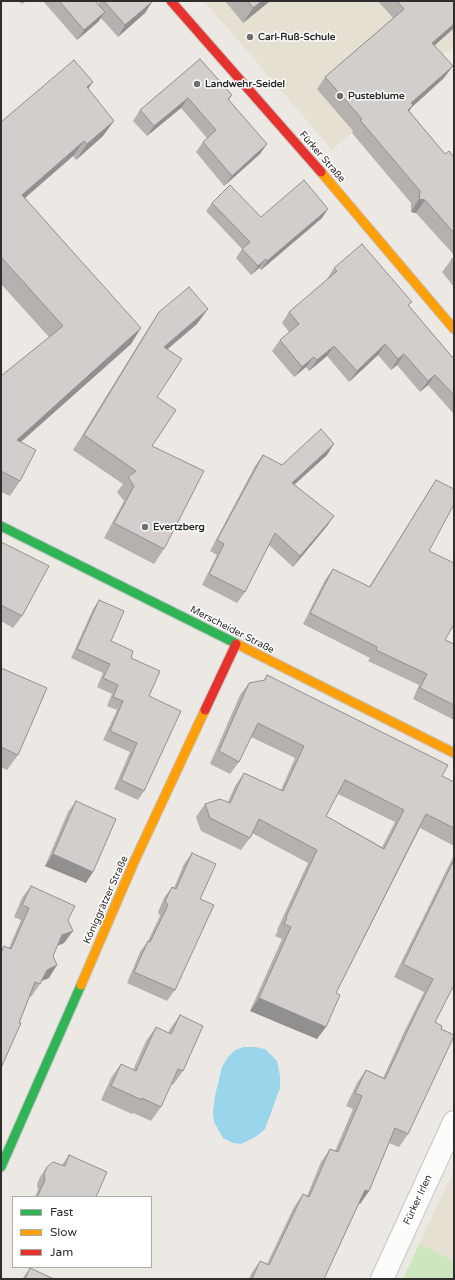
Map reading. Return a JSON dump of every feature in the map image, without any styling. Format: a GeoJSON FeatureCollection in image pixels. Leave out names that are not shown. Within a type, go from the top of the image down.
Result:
{"type":"FeatureCollection","features":[{"type":"Feature","properties":{"kind":"street","name":"Fürker Straße"},"geometry":{"type":"LineString","coordinates":[[171,1],[348,203],[454,328]]}},
{"type":"Feature","properties":{"kind":"street","name":"Merscheider Straße"},"geometry":{"type":"LineString","coordinates":[[1,526],[454,753]]}},
{"type":"Feature","properties":{"kind":"street","name":"Königgrätzer Straße"},"geometry":{"type":"LineString","coordinates":[[1,1167],[128,876],[236,644]]}},
{"type":"Feature","properties":{"kind":"street","name":"Fürker Irlen"},"geometry":{"type":"LineString","coordinates":[[382,1279],[454,1122]]}},
{"type":"Feature","properties":{"kind":"shaded area","name":"Pusteblume"},"geometry":{"type":"Polygon","coordinates":[[[204,1],[454,1],[454,46],[332,150],[204,1]]]}},
{"type":"Feature","properties":{"kind":"shaded area"},"geometry":{"type":"Polygon","coordinates":[[[454,1170],[454,1261],[419,1244],[454,1170]]]}},
{"type":"Feature","properties":{"kind":"green space"},"geometry":{"type":"Polygon","coordinates":[[[419,1244],[454,1261],[454,1279],[403,1279],[419,1244]]]}},
{"type":"Feature","properties":{"kind":"water"},"geometry":{"type":"Polygon","coordinates":[[[244,1047],[265,1049],[277,1061],[280,1076],[280,1088],[265,1129],[257,1136],[241,1144],[233,1143],[223,1138],[214,1122],[213,1112],[222,1067],[228,1057],[235,1050],[244,1047]]]}},
{"type":"Feature","properties":{"kind":"building"},"geometry":{"type":"Polygon","coordinates":[[[59,1],[95,1],[105,12],[84,30],[59,1]]]}},
{"type":"Feature","properties":{"kind":"building"},"geometry":{"type":"Polygon","coordinates":[[[104,1],[152,1],[152,2],[125,25],[104,1]]]}},
{"type":"Feature","properties":{"kind":"building"},"geometry":{"type":"Polygon","coordinates":[[[248,1],[262,1],[253,8],[248,1]]]}},
{"type":"Feature","properties":{"kind":"building"},"geometry":{"type":"Polygon","coordinates":[[[397,1],[454,1],[454,24],[432,43],[453,66],[411,103],[413,105],[408,110],[445,154],[449,151],[454,157],[454,233],[425,200],[419,199],[420,191],[360,120],[362,119],[325,77],[404,9],[397,1]]]}},
{"type":"Feature","properties":{"kind":"building"},"geometry":{"type":"Polygon","coordinates":[[[200,59],[232,95],[228,99],[267,144],[232,176],[203,142],[216,130],[188,98],[154,126],[140,110],[200,59]]]}},
{"type":"Feature","properties":{"kind":"building"},"geometry":{"type":"Polygon","coordinates":[[[74,60],[93,82],[87,87],[114,121],[87,144],[84,141],[22,195],[141,328],[17,440],[36,450],[20,481],[1,471],[1,376],[63,326],[1,257],[1,122],[74,60]]]}},
{"type":"Feature","properties":{"kind":"building"},"geometry":{"type":"Polygon","coordinates":[[[304,180],[328,209],[267,261],[266,259],[258,266],[242,249],[250,242],[212,203],[230,185],[261,217],[304,180]]]}},
{"type":"Feature","properties":{"kind":"building"},"geometry":{"type":"Polygon","coordinates":[[[362,244],[412,302],[408,305],[453,358],[454,357],[454,395],[435,375],[428,381],[404,354],[398,359],[385,344],[357,371],[334,346],[317,360],[314,357],[302,367],[280,340],[299,324],[289,312],[337,271],[334,268],[362,244]]]}},
{"type":"Feature","properties":{"kind":"building"},"geometry":{"type":"Polygon","coordinates":[[[454,257],[454,264],[451,260],[454,257]]]}},
{"type":"Feature","properties":{"kind":"building"},"geometry":{"type":"Polygon","coordinates":[[[189,287],[208,309],[164,347],[182,359],[157,397],[176,410],[152,446],[204,471],[164,549],[114,523],[134,486],[128,477],[136,471],[84,435],[159,312],[189,287]]]}},
{"type":"Feature","properties":{"kind":"building"},"geometry":{"type":"Polygon","coordinates":[[[321,429],[334,444],[292,483],[334,516],[300,556],[275,533],[245,592],[209,574],[224,544],[217,540],[263,455],[282,465],[321,429]]]}},
{"type":"Feature","properties":{"kind":"building"},"geometry":{"type":"Polygon","coordinates":[[[436,480],[454,489],[454,504],[429,551],[454,563],[454,624],[445,640],[454,644],[454,705],[420,688],[427,674],[376,650],[377,647],[310,613],[333,569],[370,587],[436,480]]]}},
{"type":"Feature","properties":{"kind":"building"},"geometry":{"type":"Polygon","coordinates":[[[1,542],[49,566],[22,616],[1,605],[1,542]]]}},
{"type":"Feature","properties":{"kind":"building"},"geometry":{"type":"Polygon","coordinates":[[[99,600],[124,611],[111,641],[133,651],[131,658],[160,671],[149,696],[181,711],[144,791],[121,780],[137,743],[110,731],[123,701],[113,697],[118,685],[103,678],[110,664],[77,649],[99,600]]]}},
{"type":"Feature","properties":{"kind":"building"},"geometry":{"type":"Polygon","coordinates":[[[1,668],[47,688],[18,755],[1,747],[1,668]]]}},
{"type":"Feature","properties":{"kind":"building"},"geometry":{"type":"Polygon","coordinates":[[[267,675],[448,765],[442,776],[454,782],[454,828],[426,814],[336,993],[340,995],[326,1027],[259,998],[291,927],[284,924],[287,918],[286,917],[317,850],[259,819],[250,838],[210,818],[205,804],[220,799],[230,803],[244,773],[283,791],[304,746],[258,723],[239,762],[219,751],[249,683],[265,680],[267,675]],[[345,780],[326,816],[384,849],[404,810],[345,780]]]}},
{"type":"Feature","properties":{"kind":"building"},"geometry":{"type":"Polygon","coordinates":[[[76,801],[116,819],[93,872],[53,854],[76,801]]]}},
{"type":"Feature","properties":{"kind":"building"},"geometry":{"type":"Polygon","coordinates":[[[192,853],[216,864],[200,899],[214,905],[175,990],[134,972],[148,941],[150,942],[168,905],[165,901],[172,887],[176,889],[192,853]]]}},
{"type":"Feature","properties":{"kind":"building"},"geometry":{"type":"Polygon","coordinates":[[[454,860],[454,985],[435,1022],[442,1026],[441,1029],[454,1036],[408,1134],[395,1128],[369,1191],[365,1190],[324,1279],[252,1279],[260,1261],[269,1265],[303,1194],[309,1197],[330,1149],[338,1152],[362,1096],[355,1093],[366,1070],[385,1079],[433,979],[403,964],[454,860]]]}},
{"type":"Feature","properties":{"kind":"building"},"geometry":{"type":"Polygon","coordinates":[[[31,886],[75,906],[68,920],[73,931],[62,935],[53,956],[57,965],[47,970],[40,984],[35,982],[19,1023],[21,1023],[1,1068],[1,953],[4,946],[11,949],[29,908],[22,905],[31,886]]]}},
{"type":"Feature","properties":{"kind":"building"},"geometry":{"type":"Polygon","coordinates":[[[180,1015],[203,1026],[183,1071],[178,1069],[161,1107],[111,1086],[121,1064],[136,1071],[156,1027],[171,1034],[180,1015]]]}},
{"type":"Feature","properties":{"kind":"building"},"geometry":{"type":"Polygon","coordinates":[[[69,1155],[107,1172],[96,1196],[37,1196],[45,1180],[44,1174],[47,1167],[53,1162],[65,1166],[69,1155]]]}},
{"type":"Feature","properties":{"kind":"building"},"geometry":{"type":"Polygon","coordinates":[[[30,1268],[54,1279],[25,1279],[30,1268]]]}},
{"type":"Feature","properties":{"kind":"traffic: fast"},"geometry":{"type":"LineString","coordinates":[[1,526],[237,644]]}},
{"type":"Feature","properties":{"kind":"traffic: fast"},"geometry":{"type":"LineString","coordinates":[[1,1167],[81,985]]}},
{"type":"Feature","properties":{"kind":"traffic: slow"},"geometry":{"type":"LineString","coordinates":[[321,172],[454,329]]}},
{"type":"Feature","properties":{"kind":"traffic: slow"},"geometry":{"type":"LineString","coordinates":[[237,644],[454,753]]}},
{"type":"Feature","properties":{"kind":"traffic: slow"},"geometry":{"type":"LineString","coordinates":[[81,985],[134,862],[205,710]]}},
{"type":"Feature","properties":{"kind":"traffic: jam"},"geometry":{"type":"LineString","coordinates":[[171,1],[321,172]]}},
{"type":"Feature","properties":{"kind":"traffic: jam"},"geometry":{"type":"LineString","coordinates":[[205,710],[236,644]]}},
{"type":"Feature","properties":{"kind":"place","name":"Carl-Ruß-Schule"},"geometry":{"type":"Point","coordinates":[250,37]}},
{"type":"Feature","properties":{"kind":"place","name":"Landwehr-Seidel"},"geometry":{"type":"Point","coordinates":[197,84]}},
{"type":"Feature","properties":{"kind":"place","name":"Pusteblume"},"geometry":{"type":"Point","coordinates":[340,96]}},
{"type":"Feature","properties":{"kind":"place","name":"Evertzberg"},"geometry":{"type":"Point","coordinates":[145,527]}}]}
